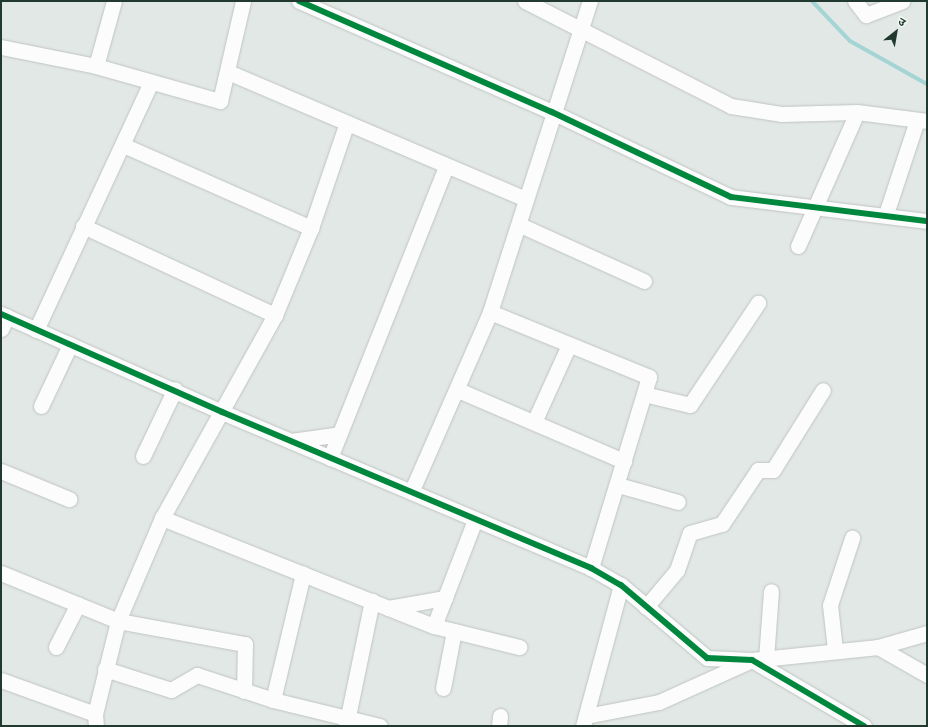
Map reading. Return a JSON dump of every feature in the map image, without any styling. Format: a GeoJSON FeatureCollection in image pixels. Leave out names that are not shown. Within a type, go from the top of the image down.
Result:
{"type":"FeatureCollection","features":[{"type":"Feature","properties":{"kind":"street"},"geometry":{"type":"LineString","coordinates":[[96,66],[114,1]]}},
{"type":"Feature","properties":{"kind":"street"},"geometry":{"type":"LineString","coordinates":[[1,47],[96,66],[150,84],[220,100],[228,72],[243,1]]}},
{"type":"Feature","properties":{"kind":"street"},"geometry":{"type":"LineString","coordinates":[[299,1],[552,112],[731,197],[886,214],[927,221]]}},
{"type":"Feature","properties":{"kind":"street"},"geometry":{"type":"LineString","coordinates":[[525,1],[731,106],[782,114],[857,112],[922,120],[886,214]]}},
{"type":"Feature","properties":{"kind":"street"},"geometry":{"type":"LineString","coordinates":[[412,490],[458,390],[490,312],[520,225],[526,199],[552,112],[590,1]]}},
{"type":"Feature","properties":{"kind":"street"},"geometry":{"type":"LineString","coordinates":[[855,1],[866,15],[902,1]]}},
{"type":"Feature","properties":{"kind":"street"},"geometry":{"type":"LineString","coordinates":[[228,72],[346,125],[526,199]]}},
{"type":"Feature","properties":{"kind":"street"},"geometry":{"type":"LineString","coordinates":[[36,330],[150,84]]}},
{"type":"Feature","properties":{"kind":"street"},"geometry":{"type":"LineString","coordinates":[[798,246],[857,112]]}},
{"type":"Feature","properties":{"kind":"street"},"geometry":{"type":"LineString","coordinates":[[1,680],[95,720],[105,669],[118,621],[162,518],[275,315],[311,228],[346,125]]}},
{"type":"Feature","properties":{"kind":"street"},"geometry":{"type":"LineString","coordinates":[[123,145],[311,228]]}},
{"type":"Feature","properties":{"kind":"street"},"geometry":{"type":"LineString","coordinates":[[330,458],[446,167]]}},
{"type":"Feature","properties":{"kind":"street"},"geometry":{"type":"LineString","coordinates":[[520,225],[644,281]]}},
{"type":"Feature","properties":{"kind":"street"},"geometry":{"type":"LineString","coordinates":[[83,226],[275,315]]}},
{"type":"Feature","properties":{"kind":"street"},"geometry":{"type":"LineString","coordinates":[[644,394],[690,405],[758,303]]}},
{"type":"Feature","properties":{"kind":"street"},"geometry":{"type":"LineString","coordinates":[[490,312],[649,377],[618,485],[591,568]]}},
{"type":"Feature","properties":{"kind":"street"},"geometry":{"type":"LineString","coordinates":[[3,320],[36,330],[70,344],[175,389],[222,412],[330,458],[412,490],[475,520],[591,568],[621,585],[707,658],[759,659],[835,650],[878,647],[927,633]]}},
{"type":"Feature","properties":{"kind":"street"},"geometry":{"type":"LineString","coordinates":[[41,406],[70,344]]}},
{"type":"Feature","properties":{"kind":"street"},"geometry":{"type":"LineString","coordinates":[[534,422],[569,345]]}},
{"type":"Feature","properties":{"kind":"street"},"geometry":{"type":"LineString","coordinates":[[143,456],[175,389]]}},
{"type":"Feature","properties":{"kind":"street"},"geometry":{"type":"LineString","coordinates":[[458,390],[624,461]]}},
{"type":"Feature","properties":{"kind":"street"},"geometry":{"type":"LineString","coordinates":[[646,607],[677,570],[690,533],[722,524],[758,470],[773,470],[823,390]]}},
{"type":"Feature","properties":{"kind":"street"},"geometry":{"type":"LineString","coordinates":[[291,441],[340,434]]}},
{"type":"Feature","properties":{"kind":"street"},"geometry":{"type":"LineString","coordinates":[[1,471],[69,499]]}},
{"type":"Feature","properties":{"kind":"street"},"geometry":{"type":"LineString","coordinates":[[618,485],[678,502]]}},
{"type":"Feature","properties":{"kind":"street"},"geometry":{"type":"LineString","coordinates":[[162,518],[434,626],[519,647]]}},
{"type":"Feature","properties":{"kind":"street"},"geometry":{"type":"LineString","coordinates":[[434,626],[475,520]]}},
{"type":"Feature","properties":{"kind":"street"},"geometry":{"type":"LineString","coordinates":[[835,650],[830,604],[852,538]]}},
{"type":"Feature","properties":{"kind":"street"},"geometry":{"type":"LineString","coordinates":[[1,573],[118,621],[245,644],[244,691]]}},
{"type":"Feature","properties":{"kind":"street"},"geometry":{"type":"LineString","coordinates":[[273,700],[303,574]]}},
{"type":"Feature","properties":{"kind":"street"},"geometry":{"type":"LineString","coordinates":[[621,585],[584,720],[659,702],[759,659]]}},
{"type":"Feature","properties":{"kind":"street"},"geometry":{"type":"LineString","coordinates":[[759,659],[771,591]]}},
{"type":"Feature","properties":{"kind":"street"},"geometry":{"type":"LineString","coordinates":[[388,608],[445,598]]}},
{"type":"Feature","properties":{"kind":"street"},"geometry":{"type":"LineString","coordinates":[[347,723],[372,601]]}},
{"type":"Feature","properties":{"kind":"street"},"geometry":{"type":"LineString","coordinates":[[56,647],[78,604]]}},
{"type":"Feature","properties":{"kind":"street"},"geometry":{"type":"LineString","coordinates":[[443,688],[454,631]]}},
{"type":"Feature","properties":{"kind":"street"},"geometry":{"type":"LineString","coordinates":[[878,647],[927,675]]}},
{"type":"Feature","properties":{"kind":"street"},"geometry":{"type":"LineString","coordinates":[[759,659],[864,726]]}},
{"type":"Feature","properties":{"kind":"street"},"geometry":{"type":"LineString","coordinates":[[105,669],[171,690],[197,675],[347,723],[380,726]]}},
{"type":"Feature","properties":{"kind":"waterway"},"geometry":{"type":"LineString","coordinates":[[812,1],[850,41],[927,84]]}},
{"type":"Feature","properties":{"kind":"cycle path"},"geometry":{"type":"LineString","coordinates":[[299,1],[552,112],[731,197],[927,221]]}},
{"type":"Feature","properties":{"kind":"cycle path"},"geometry":{"type":"LineString","coordinates":[[1,314],[222,412],[591,568],[621,585],[707,658],[752,660],[864,726]]}}]}
